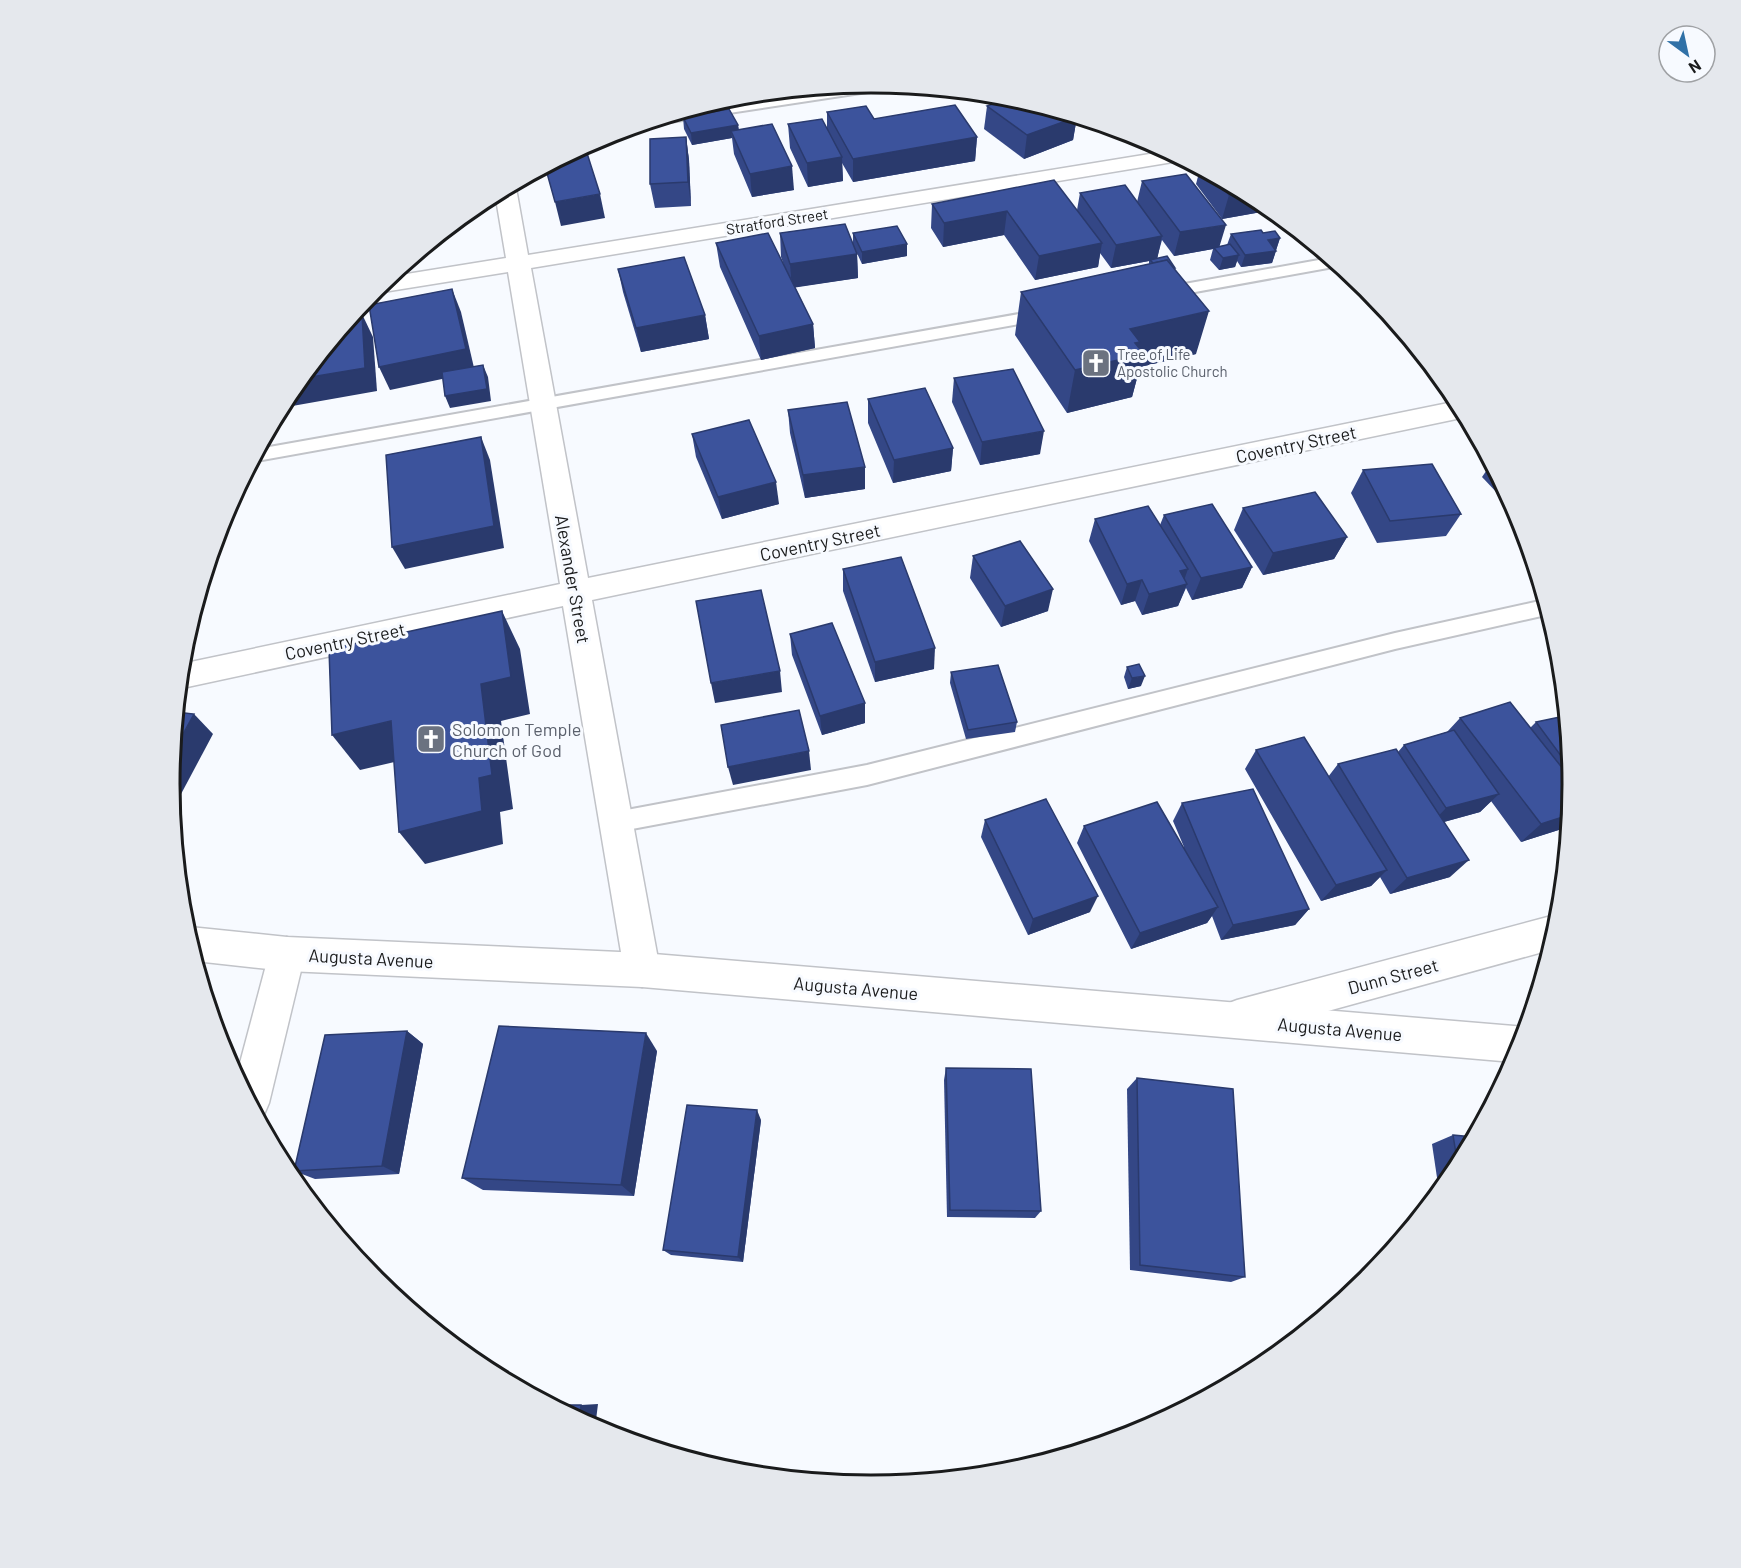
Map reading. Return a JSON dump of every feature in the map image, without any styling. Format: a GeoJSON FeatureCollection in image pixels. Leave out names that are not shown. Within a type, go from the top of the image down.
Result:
{"type":"FeatureCollection","features":[{"type":"Feature","properties":{"kind":"street","name":"Stratford Street"},"geometry":{"type":"LineString","coordinates":[[395,283],[1163,158]]}},
{"type":"Feature","properties":{"kind":"street","name":"Alexander Street"},"geometry":{"type":"LineString","coordinates":[[506,197],[516,264],[642,970]]}},
{"type":"Feature","properties":{"kind":"street","name":"Coventry Street"},"geometry":{"type":"LineString","coordinates":[[188,675],[576,592],[1452,411]]}},
{"type":"Feature","properties":{"kind":"street","name":"Dunn Street"},"geometry":{"type":"LineString","coordinates":[[1230,1020],[1544,935]]}},
{"type":"Feature","properties":{"kind":"street","name":"Augusta Avenue"},"geometry":{"type":"LineString","coordinates":[[199,945],[287,954],[642,970],[1511,1043]]}},
{"type":"Feature","properties":{"kind":"street"},"geometry":{"type":"LineString","coordinates":[[252,1092],[287,954]]}},
{"type":"Feature","properties":{"kind":"lane"},"geometry":{"type":"LineString","coordinates":[[702,115],[849,93]]}},
{"type":"Feature","properties":{"kind":"lane"},"geometry":{"type":"LineString","coordinates":[[1140,298],[1326,264]]}},
{"type":"Feature","properties":{"kind":"lane"},"geometry":{"type":"LineString","coordinates":[[263,454],[1059,312]]}},
{"type":"Feature","properties":{"kind":"lane"},"geometry":{"type":"LineString","coordinates":[[616,822],[867,775],[1129,707],[1539,609]]}},
{"type":"Feature","properties":{"kind":"building"},"geometry":{"type":"Polygon","coordinates":[[[993,104],[1005,106],[1064,122],[1027,135],[987,106],[993,104]]]}},
{"type":"Feature","properties":{"kind":"building"},"geometry":{"type":"Polygon","coordinates":[[[955,105],[977,137],[853,159],[827,112],[866,106],[874,119],[955,105]]]}},
{"type":"Feature","properties":{"kind":"building"},"geometry":{"type":"Polygon","coordinates":[[[729,109],[738,125],[691,133],[684,119],[729,109]]]}},
{"type":"Feature","properties":{"kind":"building"},"geometry":{"type":"Polygon","coordinates":[[[822,119],[842,157],[807,163],[788,124],[822,119]]]}},
{"type":"Feature","properties":{"kind":"building"},"geometry":{"type":"Polygon","coordinates":[[[772,124],[792,166],[750,174],[731,131],[772,124]]]}},
{"type":"Feature","properties":{"kind":"building"},"geometry":{"type":"Polygon","coordinates":[[[686,137],[688,182],[650,184],[650,139],[686,137]]]}},
{"type":"Feature","properties":{"kind":"building"},"geometry":{"type":"Polygon","coordinates":[[[587,154],[600,194],[555,202],[547,174],[587,154]]]}},
{"type":"Feature","properties":{"kind":"building"},"geometry":{"type":"Polygon","coordinates":[[[1186,174],[1226,225],[1180,232],[1142,181],[1186,174]]]}},
{"type":"Feature","properties":{"kind":"building"},"geometry":{"type":"Polygon","coordinates":[[[1054,180],[1102,243],[1039,256],[1007,211],[944,223],[932,204],[1054,180]]]}},
{"type":"Feature","properties":{"kind":"building"},"geometry":{"type":"Polygon","coordinates":[[[1125,185],[1162,236],[1116,245],[1080,193],[1125,185]]]}},
{"type":"Feature","properties":{"kind":"building"},"geometry":{"type":"Polygon","coordinates":[[[845,224],[857,254],[790,264],[780,233],[845,224]]]}},
{"type":"Feature","properties":{"kind":"building"},"geometry":{"type":"Polygon","coordinates":[[[897,226],[907,244],[862,252],[853,233],[897,226]]]}},
{"type":"Feature","properties":{"kind":"building"},"geometry":{"type":"Polygon","coordinates":[[[1261,230],[1263,233],[1275,231],[1280,238],[1268,240],[1276,251],[1245,255],[1231,234],[1261,230]]]}},
{"type":"Feature","properties":{"kind":"building"},"geometry":{"type":"Polygon","coordinates":[[[768,233],[813,324],[759,336],[716,243],[768,233]]]}},
{"type":"Feature","properties":{"kind":"building"},"geometry":{"type":"Polygon","coordinates":[[[1230,244],[1239,255],[1223,258],[1214,248],[1230,244]]]}},
{"type":"Feature","properties":{"kind":"building"},"geometry":{"type":"Polygon","coordinates":[[[1167,256],[1175,268],[1167,260],[1153,263],[1150,260],[1167,256]]]}},
{"type":"Feature","properties":{"kind":"building"},"geometry":{"type":"Polygon","coordinates":[[[684,257],[705,315],[636,328],[618,269],[684,257]]]}},
{"type":"Feature","properties":{"kind":"building"},"geometry":{"type":"Polygon","coordinates":[[[1167,260],[1209,311],[1130,329],[1140,342],[1135,343],[1144,354],[1075,370],[1021,292],[1167,260]]]}},
{"type":"Feature","properties":{"kind":"building"},"geometry":{"type":"Polygon","coordinates":[[[452,289],[466,349],[379,367],[370,308],[373,304],[452,289]]]}},
{"type":"Feature","properties":{"kind":"building"},"geometry":{"type":"Polygon","coordinates":[[[362,316],[365,368],[312,377],[362,316]]]}},
{"type":"Feature","properties":{"kind":"building"},"geometry":{"type":"Polygon","coordinates":[[[483,365],[487,389],[445,396],[442,372],[483,365]]]}},
{"type":"Feature","properties":{"kind":"building"},"geometry":{"type":"Polygon","coordinates":[[[1013,369],[1044,431],[982,442],[954,378],[1013,369]]]}},
{"type":"Feature","properties":{"kind":"building"},"geometry":{"type":"Polygon","coordinates":[[[925,388],[953,448],[894,460],[868,399],[925,388]]]}},
{"type":"Feature","properties":{"kind":"building"},"geometry":{"type":"Polygon","coordinates":[[[847,402],[865,467],[803,475],[788,410],[847,402]]]}},
{"type":"Feature","properties":{"kind":"building"},"geometry":{"type":"Polygon","coordinates":[[[749,420],[776,482],[718,497],[692,434],[749,420]]]}},
{"type":"Feature","properties":{"kind":"building"},"geometry":{"type":"Polygon","coordinates":[[[481,437],[494,526],[392,547],[386,455],[481,437]]]}},
{"type":"Feature","properties":{"kind":"building"},"geometry":{"type":"Polygon","coordinates":[[[1432,464],[1461,514],[1390,521],[1363,470],[1432,464]]]}},
{"type":"Feature","properties":{"kind":"building"},"geometry":{"type":"Polygon","coordinates":[[[1315,492],[1347,537],[1273,553],[1243,508],[1315,492]]]}},
{"type":"Feature","properties":{"kind":"building"},"geometry":{"type":"Polygon","coordinates":[[[1212,504],[1252,567],[1201,578],[1164,515],[1212,504]]]}},
{"type":"Feature","properties":{"kind":"building"},"geometry":{"type":"Polygon","coordinates":[[[1148,506],[1188,569],[1180,571],[1187,584],[1149,594],[1142,580],[1127,584],[1095,519],[1148,506]]]}},
{"type":"Feature","properties":{"kind":"building"},"geometry":{"type":"Polygon","coordinates":[[[1020,541],[1053,589],[1005,606],[973,556],[1020,541]]]}},
{"type":"Feature","properties":{"kind":"building"},"geometry":{"type":"Polygon","coordinates":[[[901,557],[935,648],[875,662],[843,569],[901,557]]]}},
{"type":"Feature","properties":{"kind":"building"},"geometry":{"type":"Polygon","coordinates":[[[761,590],[780,671],[711,683],[696,601],[761,590]]]}},
{"type":"Feature","properties":{"kind":"building"},"geometry":{"type":"Polygon","coordinates":[[[502,611],[511,677],[481,684],[492,775],[479,778],[482,811],[399,832],[391,721],[332,735],[329,649],[502,611]]]}},
{"type":"Feature","properties":{"kind":"building"},"geometry":{"type":"Polygon","coordinates":[[[832,623],[865,703],[820,716],[790,634],[832,623]]]}},
{"type":"Feature","properties":{"kind":"building"},"geometry":{"type":"Polygon","coordinates":[[[1139,664],[1145,676],[1132,678],[1127,667],[1139,664]]]}},
{"type":"Feature","properties":{"kind":"building"},"geometry":{"type":"Polygon","coordinates":[[[998,665],[1017,722],[968,730],[951,672],[998,665]]]}},
{"type":"Feature","properties":{"kind":"building"},"geometry":{"type":"Polygon","coordinates":[[[1510,702],[1561,767],[1561,818],[1541,824],[1460,718],[1510,702]]]}},
{"type":"Feature","properties":{"kind":"building"},"geometry":{"type":"Polygon","coordinates":[[[799,710],[809,751],[728,767],[721,725],[799,710]]]}},
{"type":"Feature","properties":{"kind":"building"},"geometry":{"type":"Polygon","coordinates":[[[183,713],[194,714],[181,737],[183,713]]]}},
{"type":"Feature","properties":{"kind":"building"},"geometry":{"type":"Polygon","coordinates":[[[1558,717],[1561,755],[1536,722],[1558,717]]]}},
{"type":"Feature","properties":{"kind":"building"},"geometry":{"type":"Polygon","coordinates":[[[1454,730],[1499,794],[1446,808],[1404,745],[1454,730]]]}},
{"type":"Feature","properties":{"kind":"building"},"geometry":{"type":"Polygon","coordinates":[[[1304,737],[1387,870],[1336,885],[1256,750],[1304,737]]]}},
{"type":"Feature","properties":{"kind":"building"},"geometry":{"type":"Polygon","coordinates":[[[1396,749],[1469,860],[1407,878],[1338,764],[1396,749]]]}},
{"type":"Feature","properties":{"kind":"building"},"geometry":{"type":"Polygon","coordinates":[[[1253,789],[1309,909],[1233,925],[1182,803],[1253,789]]]}},
{"type":"Feature","properties":{"kind":"building"},"geometry":{"type":"Polygon","coordinates":[[[1046,799],[1098,896],[1033,919],[985,820],[1046,799]]]}},
{"type":"Feature","properties":{"kind":"building"},"geometry":{"type":"Polygon","coordinates":[[[1157,802],[1218,907],[1140,933],[1084,826],[1157,802]]]}},
{"type":"Feature","properties":{"kind":"building"},"geometry":{"type":"Polygon","coordinates":[[[499,1026],[646,1033],[621,1185],[462,1178],[499,1026]]]}},
{"type":"Feature","properties":{"kind":"building"},"geometry":{"type":"Polygon","coordinates":[[[407,1031],[382,1166],[298,1171],[295,1166],[325,1035],[407,1031]]]}},
{"type":"Feature","properties":{"kind":"building"},"geometry":{"type":"Polygon","coordinates":[[[946,1068],[1031,1069],[1041,1211],[950,1210],[946,1068]]]}},
{"type":"Feature","properties":{"kind":"building"},"geometry":{"type":"Polygon","coordinates":[[[1137,1078],[1233,1089],[1245,1277],[1140,1265],[1137,1078]]]}},
{"type":"Feature","properties":{"kind":"building"},"geometry":{"type":"Polygon","coordinates":[[[687,1105],[757,1110],[738,1257],[663,1250],[687,1105]]]}},
{"type":"Feature","properties":{"kind":"building"},"geometry":{"type":"Polygon","coordinates":[[[1453,1135],[1465,1136],[1456,1151],[1453,1135]]]}},
{"type":"Feature","properties":{"kind":"building"},"geometry":{"type":"Polygon","coordinates":[[[567,1405],[581,1405],[580,1411],[567,1405]]]}},
{"type":"Feature","properties":{"kind":"place","name":"Tree of Life Apostolic Church"},"geometry":{"type":"Point","coordinates":[1096,363]}},
{"type":"Feature","properties":{"kind":"place","name":"Solomon Temple Church of God"},"geometry":{"type":"Point","coordinates":[431,739]}}]}
